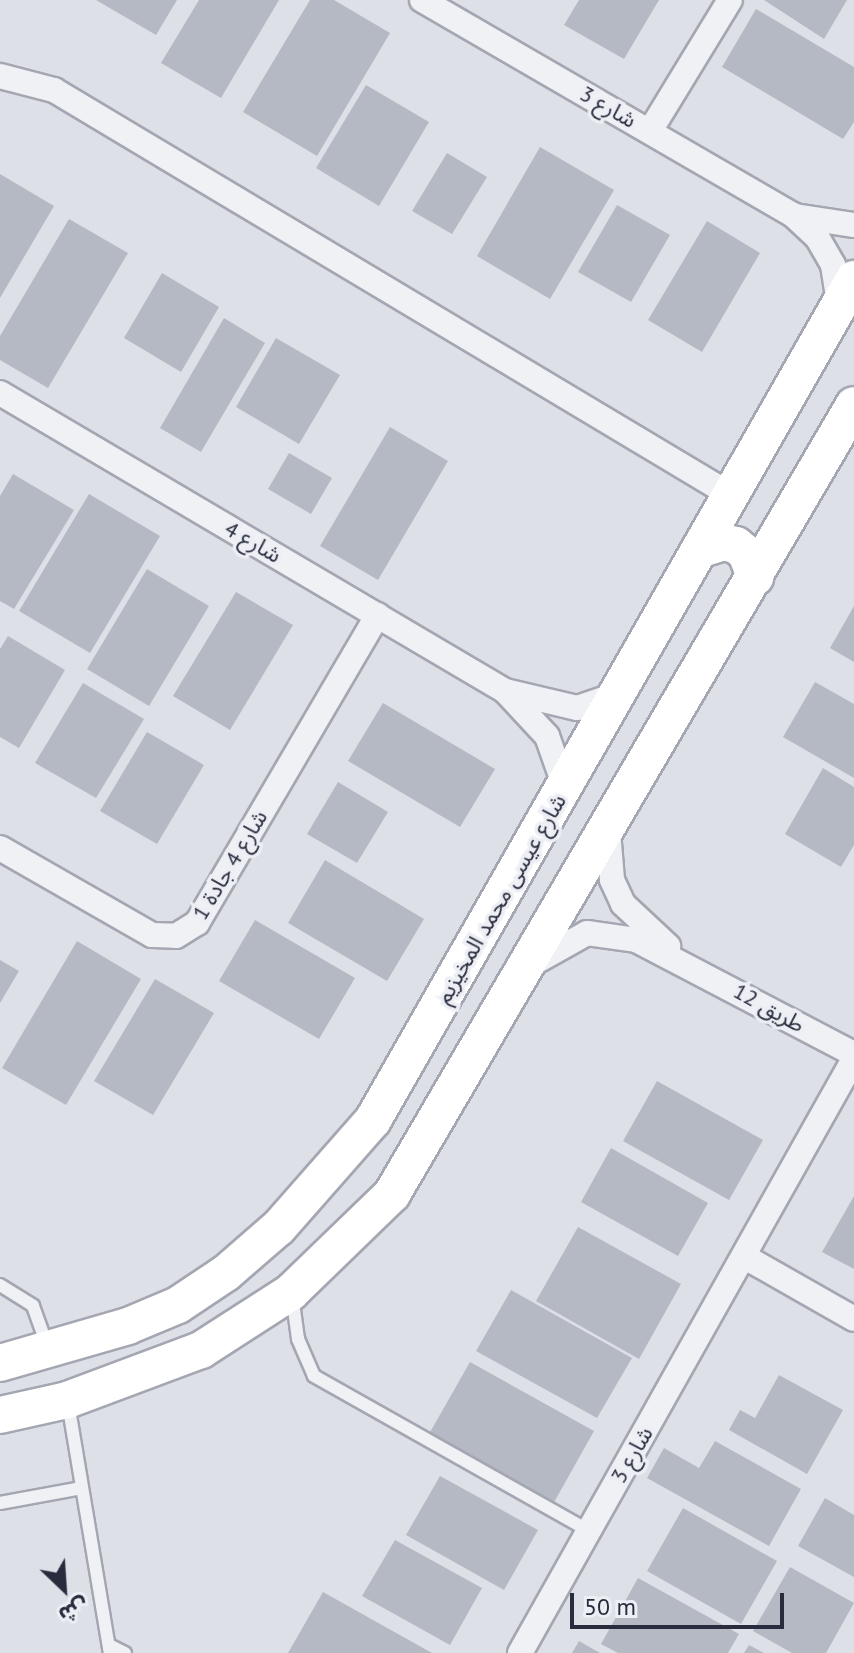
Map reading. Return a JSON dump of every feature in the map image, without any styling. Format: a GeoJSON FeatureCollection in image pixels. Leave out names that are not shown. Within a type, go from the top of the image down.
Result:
{"type":"FeatureCollection","features":[{"type":"Feature","properties":{"kind":"street","name":"شارع 3"},"geometry":{"type":"LineString","coordinates":[[422,0],[793,215],[817,237],[847,291]]}},
{"type":"Feature","properties":{"kind":"street"},"geometry":{"type":"LineString","coordinates":[[650,131],[730,0]]}},
{"type":"Feature","properties":{"kind":"street"},"geometry":{"type":"LineString","coordinates":[[0,76],[54,90],[729,494]]}},
{"type":"Feature","properties":{"kind":"street","name":"شارع 3"},"geometry":{"type":"LineString","coordinates":[[793,215],[854,225]]}},
{"type":"Feature","properties":{"kind":"street","name":"شارع عيسى محمد المخيزيم"},"geometry":{"type":"LineString","coordinates":[[0,1363],[49,1351],[178,1305],[226,1273],[293,1213],[349,1150],[392,1087],[847,291]]}},
{"type":"Feature","properties":{"kind":"street","name":"شارع 4"},"geometry":{"type":"LineString","coordinates":[[0,393],[505,691],[547,736],[565,787]]}},
{"type":"Feature","properties":{"kind":"street"},"geometry":{"type":"LineString","coordinates":[[0,1415],[67,1400],[201,1350],[291,1292],[392,1194],[530,965],[854,405]]}},
{"type":"Feature","properties":{"kind":"street"},"geometry":{"type":"LineString","coordinates":[[699,550],[723,542],[736,545],[746,553],[755,577]]}},
{"type":"Feature","properties":{"kind":"street","name":"شارع 4 جادة 1"},"geometry":{"type":"LineString","coordinates":[[0,848],[152,935],[176,936],[197,923],[378,615]]}},
{"type":"Feature","properties":{"kind":"street","name":"شارع 4"},"geometry":{"type":"LineString","coordinates":[[505,691],[577,708],[618,694]]}},
{"type":"Feature","properties":{"kind":"street","name":"طريق 12"},"geometry":{"type":"LineString","coordinates":[[608,831],[612,880],[623,904],[684,961]]}},
{"type":"Feature","properties":{"kind":"street","name":"طريق 12"},"geometry":{"type":"LineString","coordinates":[[530,965],[587,933],[636,940],[684,961],[854,1056]]}},
{"type":"Feature","properties":{"kind":"street","name":"شارع 3"},"geometry":{"type":"LineString","coordinates":[[520,1653],[745,1257],[854,1056]]}},
{"type":"Feature","properties":{"kind":"street"},"geometry":{"type":"LineString","coordinates":[[392,1087],[394,1100],[411,1116],[423,1119],[445,1108]]}},
{"type":"Feature","properties":{"kind":"street"},"geometry":{"type":"LineString","coordinates":[[349,1150],[373,1153],[383,1160],[392,1194]]}},
{"type":"Feature","properties":{"kind":"street"},"geometry":{"type":"LineString","coordinates":[[745,1257],[854,1319]]}},
{"type":"Feature","properties":{"kind":"lane"},"geometry":{"type":"LineString","coordinates":[[0,1285],[33,1306],[49,1351]]}},
{"type":"Feature","properties":{"kind":"lane"},"geometry":{"type":"LineString","coordinates":[[291,1292],[298,1339],[314,1376],[589,1531]]}},
{"type":"Feature","properties":{"kind":"lane"},"geometry":{"type":"LineString","coordinates":[[67,1400],[110,1649],[125,1653]]}},
{"type":"Feature","properties":{"kind":"lane"},"geometry":{"type":"LineString","coordinates":[[0,1503],[82,1488]]}},
{"type":"Feature","properties":{"kind":"building"},"geometry":{"type":"Polygon","coordinates":[[[96,0],[177,0],[156,35],[96,0]]]}},
{"type":"Feature","properties":{"kind":"building"},"geometry":{"type":"Polygon","coordinates":[[[199,0],[279,0],[221,98],[161,63],[199,0]]]}},
{"type":"Feature","properties":{"kind":"building"},"geometry":{"type":"Polygon","coordinates":[[[310,0],[334,0],[390,33],[317,156],[243,112],[310,0]]]}},
{"type":"Feature","properties":{"kind":"building"},"geometry":{"type":"Polygon","coordinates":[[[579,0],[659,0],[624,59],[564,25],[579,0]]]}},
{"type":"Feature","properties":{"kind":"building"},"geometry":{"type":"Polygon","coordinates":[[[764,0],[847,0],[824,39],[764,0]]]}},
{"type":"Feature","properties":{"kind":"building"},"geometry":{"type":"Polygon","coordinates":[[[756,9],[854,67],[854,122],[843,139],[722,67],[756,9]]]}},
{"type":"Feature","properties":{"kind":"building"},"geometry":{"type":"Polygon","coordinates":[[[366,85],[429,122],[379,206],[316,168],[366,85]]]}},
{"type":"Feature","properties":{"kind":"building"},"geometry":{"type":"Polygon","coordinates":[[[540,147],[614,190],[550,299],[477,256],[540,147]]]}},
{"type":"Feature","properties":{"kind":"building"},"geometry":{"type":"Polygon","coordinates":[[[447,153],[487,177],[452,234],[412,211],[447,153]]]}},
{"type":"Feature","properties":{"kind":"building"},"geometry":{"type":"Polygon","coordinates":[[[0,174],[54,206],[0,298],[0,174]]]}},
{"type":"Feature","properties":{"kind":"building"},"geometry":{"type":"Polygon","coordinates":[[[617,205],[670,235],[631,302],[578,272],[617,205]]]}},
{"type":"Feature","properties":{"kind":"building"},"geometry":{"type":"Polygon","coordinates":[[[69,219],[128,253],[48,388],[0,360],[0,336],[69,219]]]}},
{"type":"Feature","properties":{"kind":"building"},"geometry":{"type":"Polygon","coordinates":[[[707,221],[760,253],[702,352],[648,320],[707,221]]]}},
{"type":"Feature","properties":{"kind":"building"},"geometry":{"type":"Polygon","coordinates":[[[162,273],[219,307],[181,372],[124,338],[162,273]]]}},
{"type":"Feature","properties":{"kind":"building"},"geometry":{"type":"Polygon","coordinates":[[[224,318],[265,343],[201,452],[160,428],[224,318]]]}},
{"type":"Feature","properties":{"kind":"building"},"geometry":{"type":"Polygon","coordinates":[[[276,338],[340,375],[299,444],[236,407],[276,338]]]}},
{"type":"Feature","properties":{"kind":"building"},"geometry":{"type":"Polygon","coordinates":[[[390,427],[448,461],[378,580],[320,546],[390,427]]]}},
{"type":"Feature","properties":{"kind":"building"},"geometry":{"type":"Polygon","coordinates":[[[289,453],[332,478],[311,514],[268,489],[289,453]]]}},
{"type":"Feature","properties":{"kind":"building"},"geometry":{"type":"Polygon","coordinates":[[[13,474],[74,510],[14,609],[0,601],[0,496],[13,474]]]}},
{"type":"Feature","properties":{"kind":"building"},"geometry":{"type":"Polygon","coordinates":[[[89,494],[160,536],[90,653],[19,611],[89,494]]]}},
{"type":"Feature","properties":{"kind":"building"},"geometry":{"type":"Polygon","coordinates":[[[147,569],[209,606],[149,706],[87,669],[147,569]]]}},
{"type":"Feature","properties":{"kind":"building"},"geometry":{"type":"Polygon","coordinates":[[[236,592],[293,625],[230,730],[173,696],[236,592]]]}},
{"type":"Feature","properties":{"kind":"building"},"geometry":{"type":"Polygon","coordinates":[[[854,606],[854,662],[830,648],[854,606]]]}},
{"type":"Feature","properties":{"kind":"building"},"geometry":{"type":"Polygon","coordinates":[[[8,636],[65,670],[19,748],[0,737],[0,649],[8,636]]]}},
{"type":"Feature","properties":{"kind":"building"},"geometry":{"type":"Polygon","coordinates":[[[815,682],[854,704],[854,778],[783,737],[815,682]]]}},
{"type":"Feature","properties":{"kind":"building"},"geometry":{"type":"Polygon","coordinates":[[[83,683],[144,719],[96,798],[35,763],[83,683]]]}},
{"type":"Feature","properties":{"kind":"building"},"geometry":{"type":"Polygon","coordinates":[[[383,703],[495,769],[460,827],[348,761],[383,703]]]}},
{"type":"Feature","properties":{"kind":"building"},"geometry":{"type":"Polygon","coordinates":[[[147,732],[204,765],[157,844],[100,811],[147,732]]]}},
{"type":"Feature","properties":{"kind":"building"},"geometry":{"type":"Polygon","coordinates":[[[823,768],[854,787],[854,845],[841,867],[785,834],[823,768]]]}},
{"type":"Feature","properties":{"kind":"building"},"geometry":{"type":"Polygon","coordinates":[[[338,782],[388,812],[357,863],[307,834],[338,782]]]}},
{"type":"Feature","properties":{"kind":"building"},"geometry":{"type":"Polygon","coordinates":[[[325,860],[424,919],[387,981],[288,923],[325,860]]]}},
{"type":"Feature","properties":{"kind":"building"},"geometry":{"type":"Polygon","coordinates":[[[255,920],[355,978],[319,1039],[219,981],[255,920]]]}},
{"type":"Feature","properties":{"kind":"building"},"geometry":{"type":"Polygon","coordinates":[[[77,941],[141,979],[66,1105],[2,1068],[77,941]]]}},
{"type":"Feature","properties":{"kind":"building"},"geometry":{"type":"Polygon","coordinates":[[[0,960],[19,971],[0,1003],[0,960]]]}},
{"type":"Feature","properties":{"kind":"building"},"geometry":{"type":"Polygon","coordinates":[[[155,979],[214,1013],[153,1115],[94,1081],[155,979]]]}},
{"type":"Feature","properties":{"kind":"building"},"geometry":{"type":"Polygon","coordinates":[[[657,1081],[763,1140],[729,1200],[623,1141],[657,1081]]]}},
{"type":"Feature","properties":{"kind":"building"},"geometry":{"type":"Polygon","coordinates":[[[611,1148],[708,1203],[678,1256],[581,1202],[611,1148]]]}},
{"type":"Feature","properties":{"kind":"building"},"geometry":{"type":"Polygon","coordinates":[[[854,1196],[854,1269],[822,1252],[854,1196]]]}},
{"type":"Feature","properties":{"kind":"building"},"geometry":{"type":"Polygon","coordinates":[[[578,1227],[681,1284],[639,1359],[536,1301],[578,1227]]]}},
{"type":"Feature","properties":{"kind":"building"},"geometry":{"type":"Polygon","coordinates":[[[511,1290],[632,1358],[597,1418],[476,1351],[511,1290]]]}},
{"type":"Feature","properties":{"kind":"building"},"geometry":{"type":"Polygon","coordinates":[[[470,1362],[594,1431],[553,1504],[429,1434],[470,1362]]]}},
{"type":"Feature","properties":{"kind":"building"},"geometry":{"type":"Polygon","coordinates":[[[779,1375],[843,1410],[807,1474],[729,1430],[740,1410],[755,1418],[779,1375]]]}},
{"type":"Feature","properties":{"kind":"building"},"geometry":{"type":"Polygon","coordinates":[[[715,1441],[801,1489],[769,1546],[647,1478],[664,1448],[699,1468],[715,1441]]]}},
{"type":"Feature","properties":{"kind":"building"},"geometry":{"type":"Polygon","coordinates":[[[440,1476],[538,1530],[504,1590],[406,1535],[440,1476]]]}},
{"type":"Feature","properties":{"kind":"building"},"geometry":{"type":"Polygon","coordinates":[[[825,1498],[854,1515],[854,1577],[798,1546],[825,1498]]]}},
{"type":"Feature","properties":{"kind":"building"},"geometry":{"type":"Polygon","coordinates":[[[683,1508],[777,1561],[741,1624],[647,1571],[683,1508]]]}},
{"type":"Feature","properties":{"kind":"building"},"geometry":{"type":"Polygon","coordinates":[[[395,1540],[482,1588],[450,1645],[362,1596],[395,1540]]]}},
{"type":"Feature","properties":{"kind":"building"},"geometry":{"type":"Polygon","coordinates":[[[790,1567],[854,1603],[826,1653],[792,1653],[753,1631],[790,1567]]]}},
{"type":"Feature","properties":{"kind":"building"},"geometry":{"type":"Polygon","coordinates":[[[638,1578],[739,1634],[728,1653],[618,1653],[601,1644],[638,1578]]]}},
{"type":"Feature","properties":{"kind":"building"},"geometry":{"type":"Polygon","coordinates":[[[323,1592],[432,1653],[288,1653],[323,1592]]]}},
{"type":"Feature","properties":{"kind":"building"},"geometry":{"type":"Polygon","coordinates":[[[579,1641],[600,1653],[572,1653],[579,1641]]]}},
{"type":"Feature","properties":{"kind":"building"},"geometry":{"type":"Polygon","coordinates":[[[749,1645],[764,1653],[744,1653],[749,1645]]]}}]}
